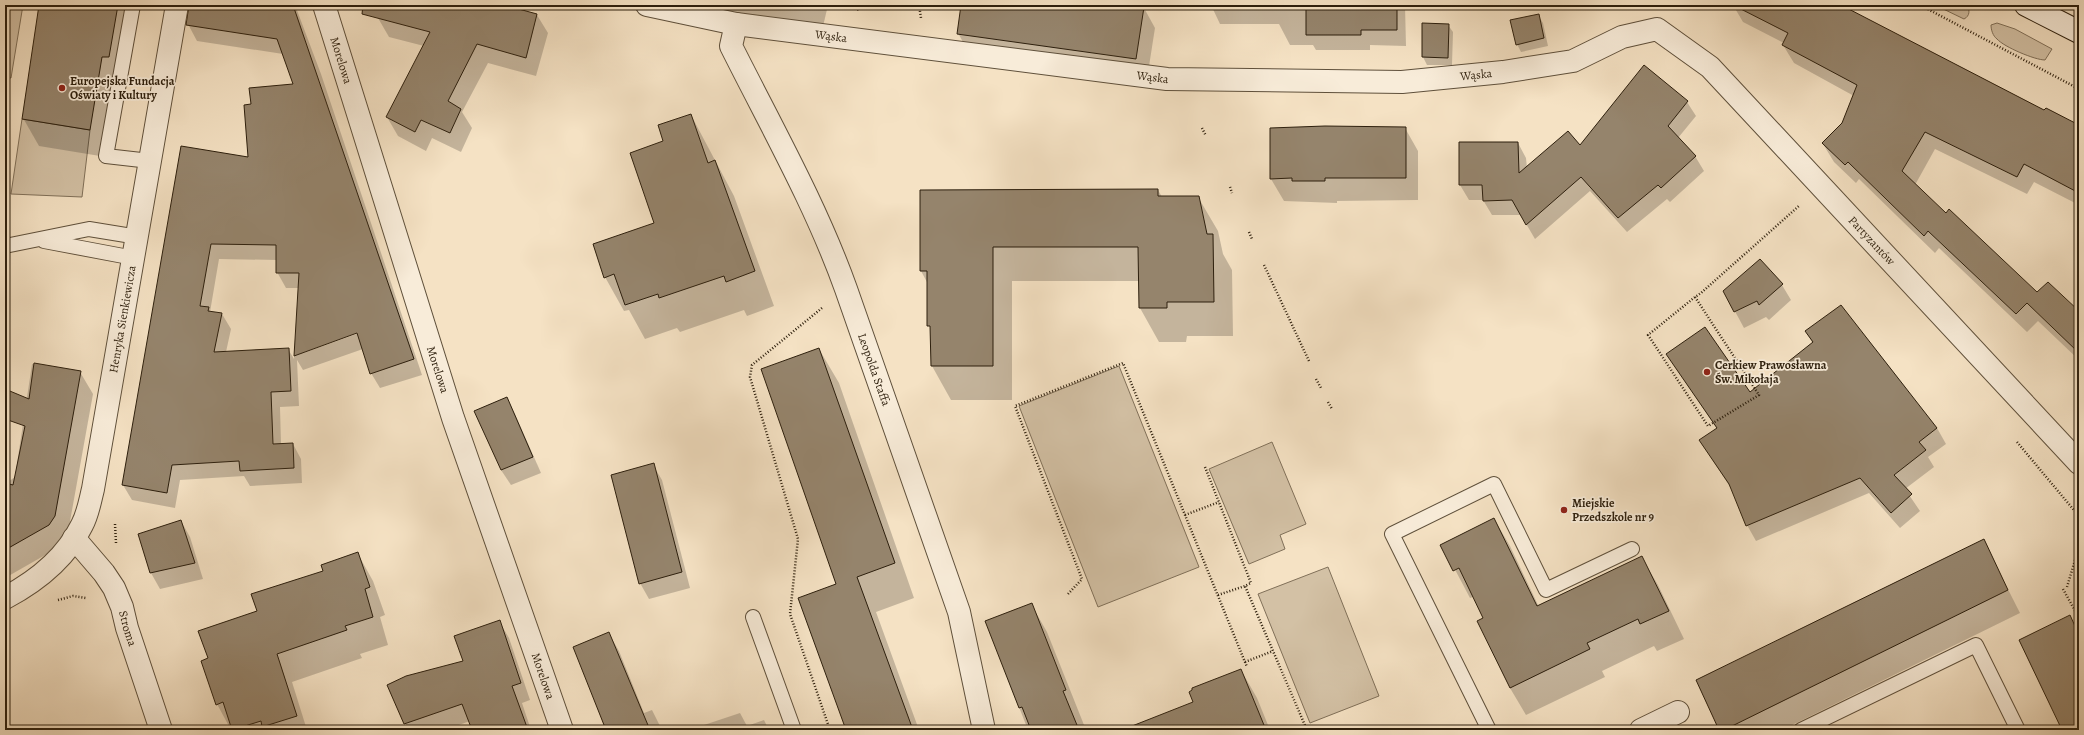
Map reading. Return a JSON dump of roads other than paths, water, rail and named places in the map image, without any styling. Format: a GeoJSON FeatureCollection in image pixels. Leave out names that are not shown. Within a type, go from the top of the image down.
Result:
{"type":"FeatureCollection","features":[{"type":"Feature","properties":{"kind":"street","name":"Henryka Sienkiewicza"},"geometry":{"type":"LineString","coordinates":[[5,598],[24,588],[51,567],[83,524],[93,490],[177,5]]}},
{"type":"Feature","properties":{"kind":"street","name":"Morelowa"},"geometry":{"type":"LineString","coordinates":[[324,5],[454,418],[562,730]]}},
{"type":"Feature","properties":{"kind":"street","name":"Wąska"},"geometry":{"type":"LineString","coordinates":[[647,5],[736,24],[1167,79],[1402,82],[1503,72],[1573,61],[1622,37],[1657,29]]}},
{"type":"Feature","properties":{"kind":"street"},"geometry":{"type":"LineString","coordinates":[[2026,5],[2050,10],[2079,32]]}},
{"type":"Feature","properties":{"kind":"street","name":"Leopolda Staffa"},"geometry":{"type":"LineString","coordinates":[[736,24],[731,46],[811,206],[833,253],[846,289],[953,596],[958,612],[984,730]]}},
{"type":"Feature","properties":{"kind":"street","name":"Partyzantów"},"geometry":{"type":"LineString","coordinates":[[1657,29],[1710,67],[2079,463]]}},
{"type":"Feature","properties":{"kind":"street","name":"Stroma"},"geometry":{"type":"LineString","coordinates":[[74,538],[104,573],[116,594],[161,730]]}},
{"type":"Feature","properties":{"kind":"street"},"geometry":{"type":"LineString","coordinates":[[1641,730],[1678,712]]}},
{"type":"Feature","properties":{"kind":"lane"},"geometry":{"type":"LineString","coordinates":[[132,5],[106,156],[150,161]]}},
{"type":"Feature","properties":{"kind":"lane"},"geometry":{"type":"LineString","coordinates":[[5,246],[89,229],[138,237]]}},
{"type":"Feature","properties":{"kind":"lane"},"geometry":{"type":"LineString","coordinates":[[38,240],[134,258]]}},
{"type":"Feature","properties":{"kind":"lane"},"geometry":{"type":"LineString","coordinates":[[1489,730],[1392,534],[1494,484],[1546,590],[1632,548]]}},
{"type":"Feature","properties":{"kind":"lane"},"geometry":{"type":"LineString","coordinates":[[753,617],[794,730]]}},
{"type":"Feature","properties":{"kind":"lane"},"geometry":{"type":"LineString","coordinates":[[1801,730],[1976,645],[2018,730]]}},
{"type":"Feature","properties":{"kind":"place","name":"Europejska Fundacja Oświaty i Kultury"},"geometry":{"type":"Point","coordinates":[62,88]}},
{"type":"Feature","properties":{"kind":"place","name":"Cerkiew Prawosławna Św. Mikołaja"},"geometry":{"type":"Point","coordinates":[1707,372]}},
{"type":"Feature","properties":{"kind":"place","name":"Miejskie Przedszkole nr 9"},"geometry":{"type":"Point","coordinates":[1564,510]}}]}
